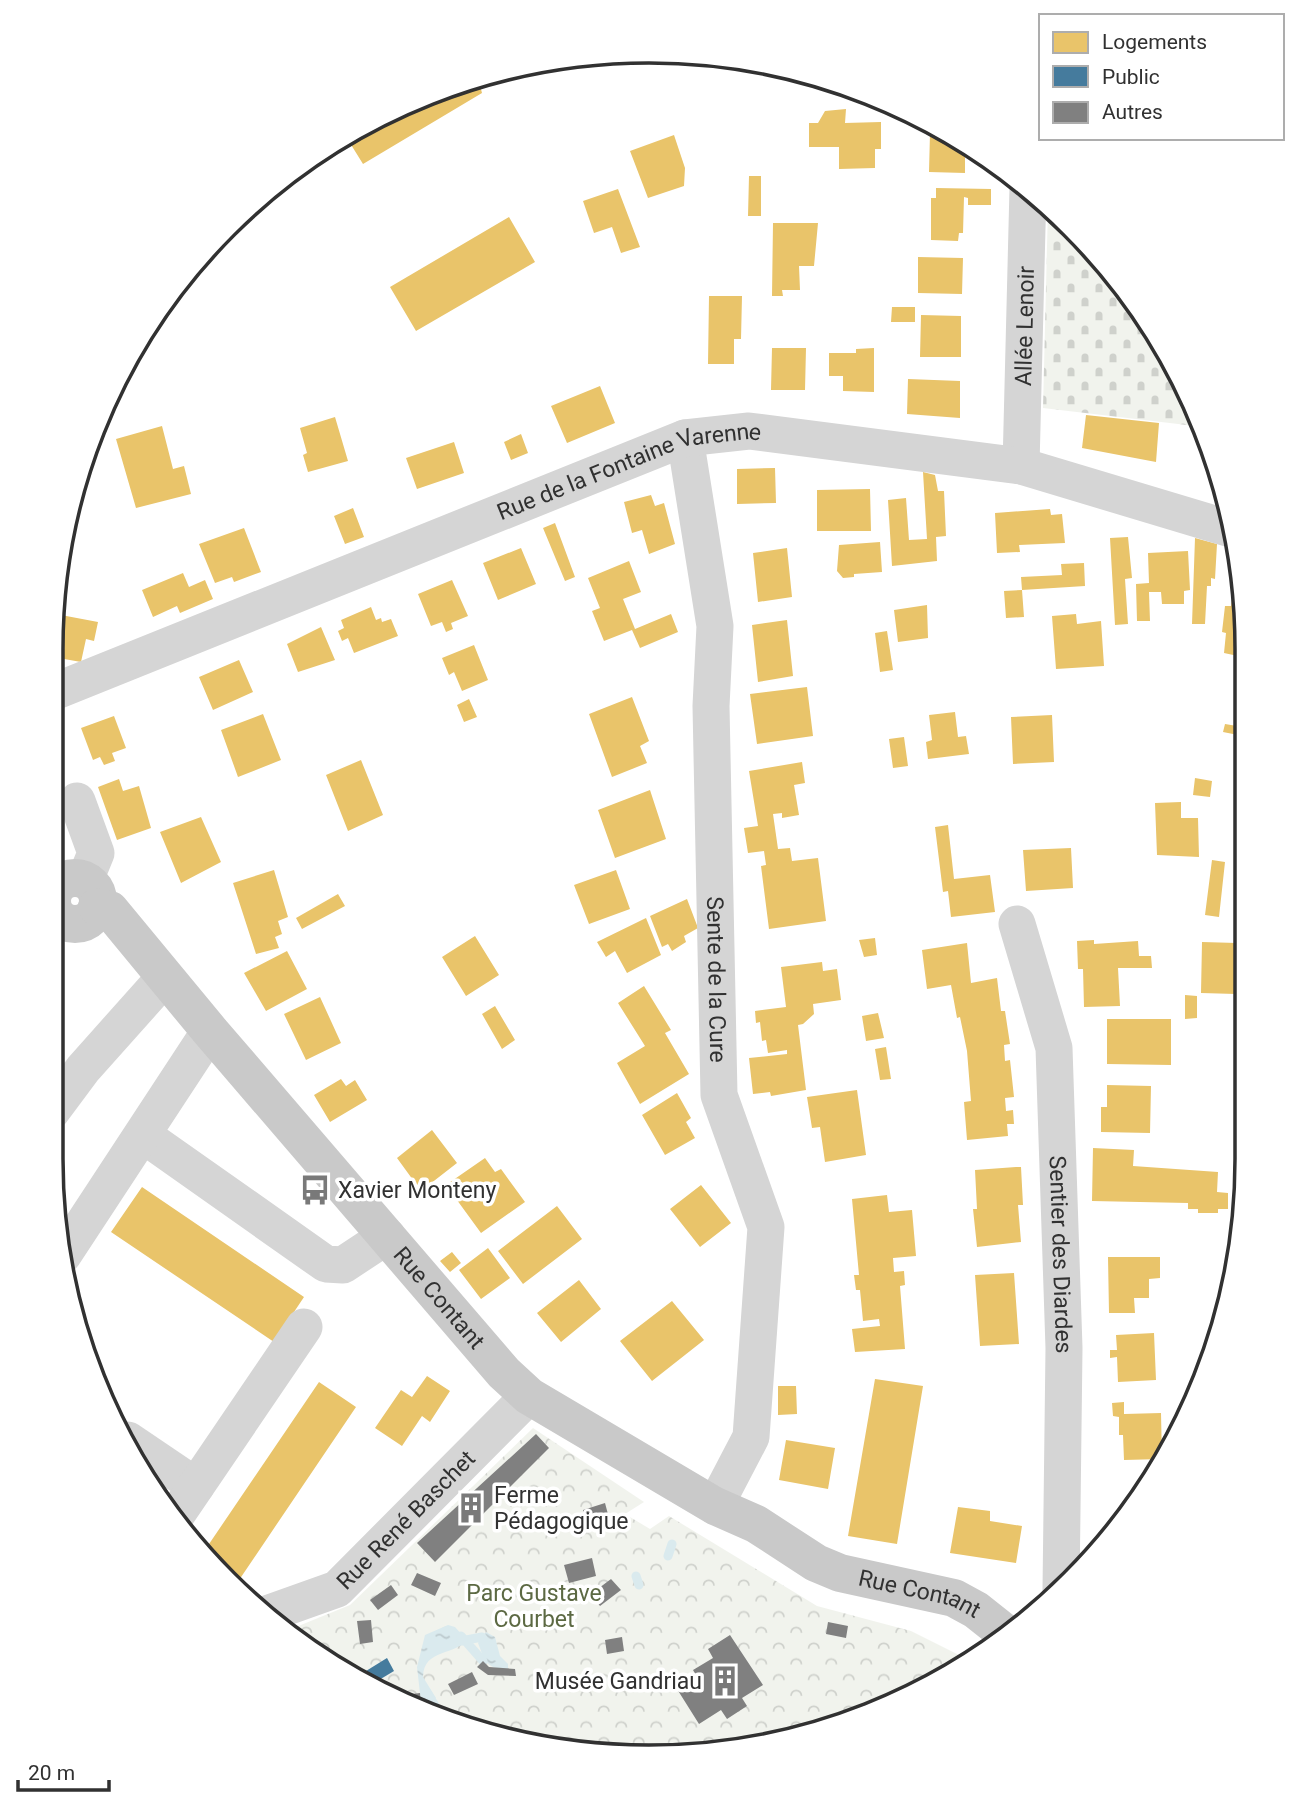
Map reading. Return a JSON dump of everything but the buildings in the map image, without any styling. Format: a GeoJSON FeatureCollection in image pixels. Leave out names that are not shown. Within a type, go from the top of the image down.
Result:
{"type":"FeatureCollection","features":[{"type":"Feature","properties":{"kind":"main road","name":"Rue Contant"},"geometry":{"type":"LineString","coordinates":[[75,895],[157,986],[200,1046],[372,1246],[529,1396],[715,1506],[756,1524],[816,1563],[840,1573],[954,1598],[976,1610],[999,1629]]}},
{"type":"Feature","properties":{"kind":"main road","name":"Rue Contant"},"geometry":{"type":"LineString","coordinates":[[75,895],[110,910],[200,1046]]}},
{"type":"Feature","properties":{"kind":"main road","name":"Rue Contant"},"geometry":{"type":"LineString","coordinates":[[715,1506],[747,1540],[814,1584],[833,1591],[914,1608],[942,1619],[982,1641]]}},
{"type":"Feature","properties":{"kind":"street","name":"Allée Lenoir"},"geometry":{"type":"LineString","coordinates":[[1021,466],[1028,202]]}},
{"type":"Feature","properties":{"kind":"street","name":"Rue de la Fontaine Varenne"},"geometry":{"type":"LineString","coordinates":[[63,688],[685,438],[712,432],[749,431],[1021,466],[1222,526]]}},
{"type":"Feature","properties":{"kind":"street","name":"Sente de la Cure"},"geometry":{"type":"LineString","coordinates":[[685,438],[715,626],[710,706],[719,1095],[766,1227],[751,1437],[715,1506]]}},
{"type":"Feature","properties":{"kind":"street"},"geometry":{"type":"LineString","coordinates":[[75,895],[96,853],[77,801]]}},
{"type":"Feature","properties":{"kind":"street","name":"Sentier des Diardes"},"geometry":{"type":"LineString","coordinates":[[1017,925],[1054,1048],[1064,1348],[1061,1575]]}},
{"type":"Feature","properties":{"kind":"street"},"geometry":{"type":"LineString","coordinates":[[63,1096],[83,1069],[157,986]]}},
{"type":"Feature","properties":{"kind":"street"},"geometry":{"type":"LineString","coordinates":[[70,1246],[200,1046]]}},
{"type":"Feature","properties":{"kind":"street","name":"Rue Contant"},"geometry":{"type":"LineString","coordinates":[[143,1135],[326,1264],[343,1265],[372,1246]]}},
{"type":"Feature","properties":{"kind":"street"},"geometry":{"type":"LineString","coordinates":[[179,1509],[304,1327]]}},
{"type":"Feature","properties":{"kind":"street","name":"Rue René Baschet"},"geometry":{"type":"LineString","coordinates":[[276,1611],[337,1589],[529,1396]]}},
{"type":"Feature","properties":{"kind":"street"},"geometry":{"type":"LineString","coordinates":[[140,1448],[196,1486]]}},
{"type":"Feature","properties":{"kind":"green space"},"geometry":{"type":"Polygon","coordinates":[[[1048,220],[1090,263],[1136,323],[1175,390],[1190,425],[1043,408],[1048,220]]]}},
{"type":"Feature","properties":{"kind":"green space","name":"Parc Gustave Courbet"},"geometry":{"type":"Polygon","coordinates":[[[533,1428],[644,1502],[625,1514],[650,1529],[669,1516],[817,1606],[911,1631],[960,1655],[908,1685],[837,1714],[801,1725],[763,1734],[687,1744],[611,1744],[535,1734],[461,1714],[390,1685],[296,1627],[350,1605],[533,1428]]]}},
{"type":"Feature","properties":{"kind":"water"},"geometry":{"type":"Polygon","coordinates":[[[448,1625],[455,1627],[464,1637],[471,1636],[464,1643],[429,1661],[423,1677],[436,1698],[426,1701],[421,1698],[417,1667],[425,1635],[448,1625]]]}},
{"type":"Feature","properties":{"kind":"water"},"geometry":{"type":"Polygon","coordinates":[[[486,1632],[495,1637],[500,1656],[508,1664],[508,1670],[490,1665],[485,1659],[478,1643],[486,1632]]]}},
{"type":"Feature","properties":{"kind":"waterway"},"geometry":{"type":"LineString","coordinates":[[668,1556],[672,1544]]}},
{"type":"Feature","properties":{"kind":"waterway"},"geometry":{"type":"LineString","coordinates":[[636,1576],[639,1585]]}},
{"type":"Feature","properties":{"kind":"waterway"},"geometry":{"type":"LineString","coordinates":[[461,1636],[483,1661]]}},
{"type":"Feature","properties":{"kind":"waterway"},"geometry":{"type":"LineString","coordinates":[[461,1641],[482,1637],[487,1646]]}},
{"type":"Feature","properties":{"kind":"waterway"},"geometry":{"type":"LineString","coordinates":[[426,1691],[434,1703]]}},
{"type":"Feature","properties":{"kind":"place","name":"Xavier Monteny"},"geometry":{"type":"Point","coordinates":[315,1190]}},
{"type":"Feature","properties":{"kind":"place","name":"Ferme Pédagogique"},"geometry":{"type":"Point","coordinates":[471,1508]}},
{"type":"Feature","properties":{"kind":"place","name":"Musée Gandriau"},"geometry":{"type":"Point","coordinates":[725,1681]}}]}
